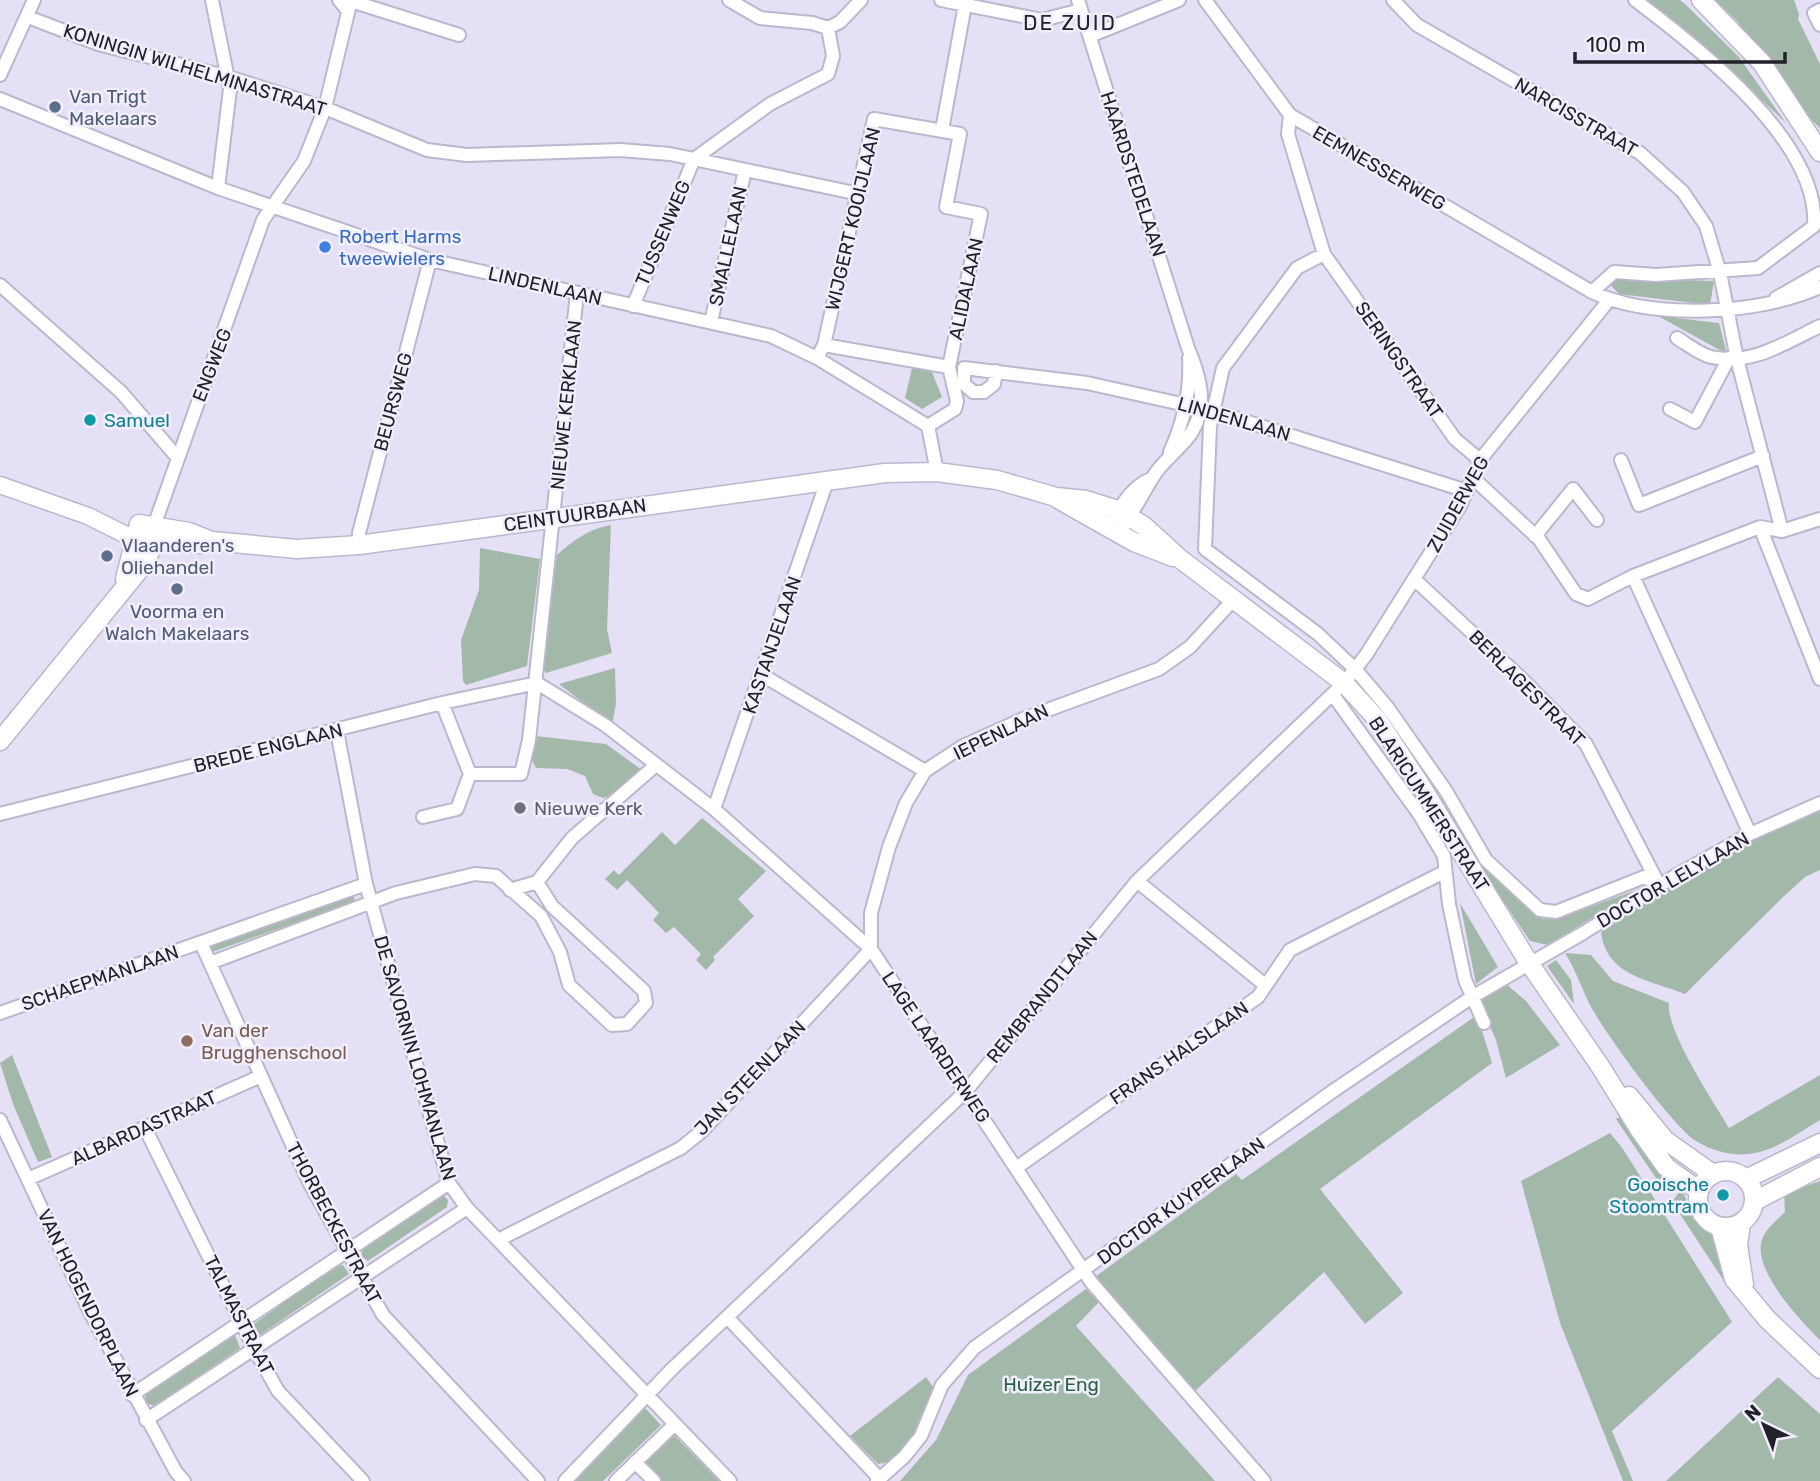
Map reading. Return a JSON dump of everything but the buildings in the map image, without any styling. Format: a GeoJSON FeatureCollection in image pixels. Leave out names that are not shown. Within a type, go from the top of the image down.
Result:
{"type":"FeatureCollection","features":[{"type":"Feature","properties":{"kind":"main road"},"geometry":{"type":"LineString","coordinates":[[1701,0],[1762,63],[1820,152]]}},
{"type":"Feature","properties":{"kind":"main road","name":"CEINTUURBAAN"},"geometry":{"type":"LineString","coordinates":[[145,533],[200,544],[212,541],[297,549],[359,545],[885,473],[937,472]]}},
{"type":"Feature","properties":{"kind":"main road","name":"BLARICUMMERSTRAAT"},"geometry":{"type":"LineString","coordinates":[[937,472],[997,480],[1056,497],[1086,500],[1124,514],[1344,682],[1377,719],[1529,963],[1600,1066],[1639,1129],[1666,1167],[1699,1191]]}},
{"type":"Feature","properties":{"kind":"main road","name":"BLARICUMMERSTRAAT"},"geometry":{"type":"LineString","coordinates":[[1056,497],[1113,530],[1180,558]]}},
{"type":"Feature","properties":{"kind":"main road"},"geometry":{"type":"LineString","coordinates":[[0,741],[123,586],[145,533]]}},
{"type":"Feature","properties":{"kind":"main road","name":"BLARICUMMERSTRAAT"},"geometry":{"type":"LineString","coordinates":[[1600,1066],[1665,1140],[1713,1174]]}},
{"type":"Feature","properties":{"kind":"main road"},"geometry":{"type":"LineString","coordinates":[[1746,1179],[1820,1143]]}},
{"type":"Feature","properties":{"kind":"main road"},"geometry":{"type":"LineString","coordinates":[[1755,1201],[1746,1179],[1730,1171],[1713,1174],[1699,1191],[1700,1209],[1704,1217],[1720,1227],[1731,1228],[1748,1217],[1755,1201],[1820,1167]]}},
{"type":"Feature","properties":{"kind":"main road"},"geometry":{"type":"LineString","coordinates":[[1741,1223],[1738,1245],[1741,1274],[1749,1297]]}},
{"type":"Feature","properties":{"kind":"main road"},"geometry":{"type":"LineString","coordinates":[[1720,1227],[1729,1268],[1749,1297],[1767,1319],[1820,1369]]}},
{"type":"Feature","properties":{"kind":"street"},"geometry":{"type":"LineString","coordinates":[[0,75],[34,0]]}},
{"type":"Feature","properties":{"kind":"street"},"geometry":{"type":"LineString","coordinates":[[212,0],[229,77],[227,131],[218,188]]}},
{"type":"Feature","properties":{"kind":"street"},"geometry":{"type":"LineString","coordinates":[[339,0],[459,35]]}},
{"type":"Feature","properties":{"kind":"street"},"geometry":{"type":"LineString","coordinates":[[729,0],[760,18],[811,23],[828,28],[840,22],[861,0]]}},
{"type":"Feature","properties":{"kind":"street"},"geometry":{"type":"LineString","coordinates":[[941,0],[1042,20],[1080,5]]}},
{"type":"Feature","properties":{"kind":"street"},"geometry":{"type":"LineString","coordinates":[[1090,36],[1179,0]]}},
{"type":"Feature","properties":{"kind":"street","name":"EEMNESSERWEG"},"geometry":{"type":"LineString","coordinates":[[1205,0],[1290,115],[1609,300],[1638,306],[1727,311],[1802,295],[1820,287]]}},
{"type":"Feature","properties":{"kind":"street","name":"NARCISSTRAAT"},"geometry":{"type":"LineString","coordinates":[[1393,0],[1417,24],[1640,153],[1683,192],[1706,226],[1720,273],[1733,359],[1763,456],[1782,531]]}},
{"type":"Feature","properties":{"kind":"street"},"geometry":{"type":"LineString","coordinates":[[1592,292],[1614,272],[1656,275],[1720,273],[1758,268],[1814,226],[1818,209],[1805,167],[1776,120],[1721,69],[1636,0]]}},
{"type":"Feature","properties":{"kind":"street","name":"ENGWEG"},"geometry":{"type":"LineString","coordinates":[[145,533],[230,319],[237,290],[263,220],[304,161],[325,108],[350,4]]}},
{"type":"Feature","properties":{"kind":"street"},"geometry":{"type":"LineString","coordinates":[[942,130],[965,5]]}},
{"type":"Feature","properties":{"kind":"street","name":"HAARDSTEDELAAN"},"geometry":{"type":"LineString","coordinates":[[1080,5],[1188,348],[1201,378],[1208,410],[1205,549]]}},
{"type":"Feature","properties":{"kind":"street"},"geometry":{"type":"LineString","coordinates":[[1820,10],[1814,13],[1820,25]]}},
{"type":"Feature","properties":{"kind":"street","name":"KONINGIN WILHELMINASTRAAT"},"geometry":{"type":"LineString","coordinates":[[28,17],[97,44],[229,77],[325,108],[427,150],[467,155],[620,150],[694,159]]}},
{"type":"Feature","properties":{"kind":"street"},"geometry":{"type":"LineString","coordinates":[[694,159],[770,104],[828,75],[833,56],[828,28]]}},
{"type":"Feature","properties":{"kind":"street","name":"LINDENLAAN"},"geometry":{"type":"LineString","coordinates":[[0,99],[218,188],[430,260],[771,336],[817,358],[928,426]]}},
{"type":"Feature","properties":{"kind":"street","name":"SERINGSTRAAT"},"geometry":{"type":"LineString","coordinates":[[1290,115],[1287,134],[1324,254],[1455,439],[1480,460]]}},
{"type":"Feature","properties":{"kind":"street","name":"WIJGERT KOOIJLAAN"},"geometry":{"type":"LineString","coordinates":[[824,345],[874,119],[942,130]]}},
{"type":"Feature","properties":{"kind":"street","name":"ALIDALAAN"},"geometry":{"type":"LineString","coordinates":[[942,130],[960,134],[946,207],[981,214],[949,367]]}},
{"type":"Feature","properties":{"kind":"street"},"geometry":{"type":"LineString","coordinates":[[719,141],[717,150],[723,165]]}},
{"type":"Feature","properties":{"kind":"street","name":"SMALLELAAN"},"geometry":{"type":"LineString","coordinates":[[694,159],[859,194]]}},
{"type":"Feature","properties":{"kind":"street","name":"TUSSENWEG"},"geometry":{"type":"LineString","coordinates":[[633,306],[694,159]]}},
{"type":"Feature","properties":{"kind":"street","name":"SMALLELAAN"},"geometry":{"type":"LineString","coordinates":[[711,322],[745,170]]}},
{"type":"Feature","properties":{"kind":"street","name":"HAARDSTEDELAAN"},"geometry":{"type":"LineString","coordinates":[[1113,530],[1142,482],[1152,478],[1188,438],[1208,410],[1223,368],[1297,268],[1324,254]]}},
{"type":"Feature","properties":{"kind":"street","name":"BEURSWEG"},"geometry":{"type":"LineString","coordinates":[[359,545],[359,533],[430,260]]}},
{"type":"Feature","properties":{"kind":"street","name":"EEMNESSERWEG"},"geometry":{"type":"LineString","coordinates":[[1770,302],[1820,273]]}},
{"type":"Feature","properties":{"kind":"street"},"geometry":{"type":"LineString","coordinates":[[0,285],[121,392],[177,457]]}},
{"type":"Feature","properties":{"kind":"street","name":"NIEUWE KERKLAAN"},"geometry":{"type":"LineString","coordinates":[[470,774],[521,774],[537,683],[577,293]]}},
{"type":"Feature","properties":{"kind":"street","name":"ZUIDERWEG"},"geometry":{"type":"LineString","coordinates":[[1344,682],[1414,579],[1467,491],[1480,460],[1609,300]]}},
{"type":"Feature","properties":{"kind":"street"},"geometry":{"type":"LineString","coordinates":[[1677,338],[1709,357],[1733,359],[1759,355],[1820,326]]}},
{"type":"Feature","properties":{"kind":"street"},"geometry":{"type":"LineString","coordinates":[[817,358],[824,345],[949,367],[957,401],[955,409],[928,426],[937,472]]}},
{"type":"Feature","properties":{"kind":"street","name":"HAARDSTEDELAAN"},"geometry":{"type":"LineString","coordinates":[[1166,461],[1187,405],[1190,382],[1188,348]]}},
{"type":"Feature","properties":{"kind":"street"},"geometry":{"type":"LineString","coordinates":[[1670,409],[1695,422],[1733,359]]}},
{"type":"Feature","properties":{"kind":"street","name":"LINDENLAAN"},"geometry":{"type":"LineString","coordinates":[[996,372],[1087,383],[1208,410],[1467,491]]}},
{"type":"Feature","properties":{"kind":"street"},"geometry":{"type":"LineString","coordinates":[[1620,460],[1639,505],[1763,456]]}},
{"type":"Feature","properties":{"kind":"street"},"geometry":{"type":"LineString","coordinates":[[1473,478],[1535,536],[1576,594],[1588,599],[1633,576],[1760,527],[1782,531],[1820,519]]}},
{"type":"Feature","properties":{"kind":"street","name":"KASTANJELAAN"},"geometry":{"type":"LineString","coordinates":[[714,809],[827,481]]}},
{"type":"Feature","properties":{"kind":"street","name":"CEINTUURBAAN"},"geometry":{"type":"LineString","coordinates":[[0,485],[145,533]]}},
{"type":"Feature","properties":{"kind":"street"},"geometry":{"type":"LineString","coordinates":[[1535,536],[1573,489],[1597,520]]}},
{"type":"Feature","properties":{"kind":"street"},"geometry":{"type":"LineString","coordinates":[[1760,527],[1820,680]]}},
{"type":"Feature","properties":{"kind":"street","name":"BLARICUMMERSTRAAT"},"geometry":{"type":"LineString","coordinates":[[1205,549],[1246,583],[1318,634],[1444,856],[1444,872],[1465,979],[1484,1023]]}},
{"type":"Feature","properties":{"kind":"street"},"geometry":{"type":"LineString","coordinates":[[1633,576],[1750,834]]}},
{"type":"Feature","properties":{"kind":"street","name":"BERLAGESTRAAT"},"geometry":{"type":"LineString","coordinates":[[1414,579],[1522,679],[1586,744],[1660,885]]}},
{"type":"Feature","properties":{"kind":"street","name":"IEPENLAAN"},"geometry":{"type":"LineString","coordinates":[[871,949],[871,913],[889,847],[906,803],[925,771],[963,746],[1023,719],[1159,669],[1189,647],[1234,599]]}},
{"type":"Feature","properties":{"kind":"street"},"geometry":{"type":"LineString","coordinates":[[762,675],[925,771]]}},
{"type":"Feature","properties":{"kind":"street","name":"BLARICUMMERSTRAAT"},"geometry":{"type":"LineString","coordinates":[[1344,682],[1388,708],[1446,791],[1486,860],[1540,910],[1556,912],[1644,877],[1660,885]]}},
{"type":"Feature","properties":{"kind":"street","name":"REMBRANDTLAAN"},"geometry":{"type":"LineString","coordinates":[[565,1481],[727,1317],[966,1091],[1137,881],[1344,682]]}},
{"type":"Feature","properties":{"kind":"street","name":"BREDE ENGLAAN"},"geometry":{"type":"LineString","coordinates":[[0,814],[442,703],[537,683]]}},
{"type":"Feature","properties":{"kind":"street","name":"LAGE LAARDERWEG"},"geometry":{"type":"LineString","coordinates":[[537,683],[605,725],[714,809],[871,949],[1083,1271],[1264,1481]]}},
{"type":"Feature","properties":{"kind":"street"},"geometry":{"type":"LineString","coordinates":[[424,817],[457,809],[470,774],[442,703]]}},
{"type":"Feature","properties":{"kind":"street","name":"DE SAVORNIN LOHMANLAAN"},"geometry":{"type":"LineString","coordinates":[[337,731],[366,884],[449,1183],[467,1208],[674,1424]]}},
{"type":"Feature","properties":{"kind":"street"},"geometry":{"type":"LineString","coordinates":[[510,890],[537,882],[572,838],[656,765]]}},
{"type":"Feature","properties":{"kind":"street","name":"DOCTOR LELYLAAN"},"geometry":{"type":"LineString","coordinates":[[1529,963],[1750,834],[1820,803]]}},
{"type":"Feature","properties":{"kind":"street","name":"FRANS HALSLAAN"},"geometry":{"type":"LineString","coordinates":[[1016,1168],[1258,997],[1290,950],[1444,872]]}},
{"type":"Feature","properties":{"kind":"street","name":"SCHAEPMANLAAN"},"geometry":{"type":"LineString","coordinates":[[201,943],[210,963],[371,901],[475,874],[496,877],[541,916]]}},
{"type":"Feature","properties":{"kind":"street"},"geometry":{"type":"LineString","coordinates":[[1137,881],[1265,985]]}},
{"type":"Feature","properties":{"kind":"street"},"geometry":{"type":"LineString","coordinates":[[537,882],[552,906],[644,990],[646,1003],[627,1024],[612,1024],[569,985],[560,952],[541,916],[552,906]]}},
{"type":"Feature","properties":{"kind":"street","name":"SCHAEPMANLAAN"},"geometry":{"type":"LineString","coordinates":[[0,1013],[366,884]]}},
{"type":"Feature","properties":{"kind":"street","name":"JAN STEENLAAN"},"geometry":{"type":"LineString","coordinates":[[498,1240],[681,1148],[702,1131],[871,949]]}},
{"type":"Feature","properties":{"kind":"street","name":"THORBECKESTRAAT"},"geometry":{"type":"LineString","coordinates":[[210,963],[309,1182],[383,1315],[538,1481]]}},
{"type":"Feature","properties":{"kind":"street","name":"DOCTOR KUYPERLAAN"},"geometry":{"type":"LineString","coordinates":[[878,1480],[904,1457],[921,1436],[942,1385],[960,1361],[1333,1091],[1472,997],[1529,963]]}},
{"type":"Feature","properties":{"kind":"street","name":"ALBARDASTRAAT"},"geometry":{"type":"LineString","coordinates":[[28,1179],[261,1076]]}},
{"type":"Feature","properties":{"kind":"street","name":"VAN HOGENDORPLAAN"},"geometry":{"type":"LineString","coordinates":[[0,1120],[132,1395],[184,1481]]}},
{"type":"Feature","properties":{"kind":"street","name":"TALMASTRAAT"},"geometry":{"type":"LineString","coordinates":[[145,1128],[278,1391],[363,1481]]}},
{"type":"Feature","properties":{"kind":"street"},"geometry":{"type":"LineString","coordinates":[[132,1395],[242,1324],[449,1183]]}},
{"type":"Feature","properties":{"kind":"street"},"geometry":{"type":"LineString","coordinates":[[146,1420],[467,1208]]}},
{"type":"Feature","properties":{"kind":"street"},"geometry":{"type":"LineString","coordinates":[[727,1317],[878,1480]]}},
{"type":"Feature","properties":{"kind":"street"},"geometry":{"type":"LineString","coordinates":[[616,1481],[674,1424],[730,1481]]}},
{"type":"Feature","properties":{"kind":"street"},"geometry":{"type":"LineString","coordinates":[[635,1462],[654,1481]]}},
{"type":"Feature","properties":{"kind":"green space"},"geometry":{"type":"Polygon","coordinates":[[[1645,0],[1680,0],[1686,5],[1738,56],[1786,123],[1699,41],[1645,0]]]}},
{"type":"Feature","properties":{"kind":"green space"},"geometry":{"type":"Polygon","coordinates":[[[1715,0],[1794,0],[1798,19],[1820,64],[1820,128],[1805,114],[1737,21],[1715,0]]]}},
{"type":"Feature","properties":{"kind":"green space"},"geometry":{"type":"Polygon","coordinates":[[[1620,278],[1714,281],[1710,305],[1619,294],[1609,283],[1620,278]]]}},
{"type":"Feature","properties":{"kind":"green space"},"geometry":{"type":"Polygon","coordinates":[[[1658,316],[1719,323],[1727,354],[1658,316]]]}},
{"type":"Feature","properties":{"kind":"green space"},"geometry":{"type":"Polygon","coordinates":[[[912,368],[932,372],[942,397],[922,409],[905,398],[912,368]]]}},
{"type":"Feature","properties":{"kind":"green space"},"geometry":{"type":"Polygon","coordinates":[[[611,525],[607,629],[612,653],[546,673],[542,668],[557,555],[582,536],[611,525]]]}},
{"type":"Feature","properties":{"kind":"green space"},"geometry":{"type":"Polygon","coordinates":[[[480,548],[540,559],[527,666],[466,685],[463,681],[461,640],[479,590],[480,548]]]}},
{"type":"Feature","properties":{"kind":"green space"},"geometry":{"type":"Polygon","coordinates":[[[615,668],[616,704],[612,725],[559,684],[615,668]]]}},
{"type":"Feature","properties":{"kind":"green space"},"geometry":{"type":"Polygon","coordinates":[[[536,736],[606,744],[642,770],[612,795],[603,798],[593,794],[585,776],[567,769],[536,768],[532,760],[536,736]]]}},
{"type":"Feature","properties":{"kind":"green space"},"geometry":{"type":"Polygon","coordinates":[[[1820,808],[1820,870],[1805,877],[1783,897],[1685,994],[1644,980],[1611,958],[1601,932],[1708,866],[1820,808]]]}},
{"type":"Feature","properties":{"kind":"green space"},"geometry":{"type":"Polygon","coordinates":[[[702,818],[766,871],[738,899],[754,916],[713,957],[715,960],[706,970],[696,960],[701,954],[674,927],[666,933],[653,920],[659,913],[627,880],[617,890],[605,879],[614,870],[619,875],[662,832],[675,845],[702,818]]]}},
{"type":"Feature","properties":{"kind":"green space"},"geometry":{"type":"Polygon","coordinates":[[[1471,853],[1543,919],[1557,919],[1642,888],[1547,945],[1530,941],[1471,853]]]}},
{"type":"Feature","properties":{"kind":"green space"},"geometry":{"type":"Polygon","coordinates":[[[349,894],[355,898],[352,903],[212,952],[210,946],[349,894]]]}},
{"type":"Feature","properties":{"kind":"green space"},"geometry":{"type":"Polygon","coordinates":[[[1460,903],[1498,967],[1476,984],[1460,903]]]}},
{"type":"Feature","properties":{"kind":"green space"},"geometry":{"type":"Polygon","coordinates":[[[1565,953],[1591,955],[1613,981],[1669,1003],[1670,1015],[1682,1048],[1729,1128],[1820,1075],[1820,1120],[1786,1141],[1758,1152],[1728,1153],[1714,1150],[1696,1141],[1671,1117],[1621,1053],[1595,1014],[1565,953]]]}},
{"type":"Feature","properties":{"kind":"green space"},"geometry":{"type":"Polygon","coordinates":[[[1556,960],[1571,980],[1574,1004],[1547,966],[1556,960]]]}},
{"type":"Feature","properties":{"kind":"green space"},"geometry":{"type":"Polygon","coordinates":[[[1506,984],[1526,1001],[1560,1045],[1506,1078],[1496,1040],[1479,1001],[1506,984]]]}},
{"type":"Feature","properties":{"kind":"green space"},"geometry":{"type":"Polygon","coordinates":[[[1477,1015],[1492,1063],[1320,1189],[1403,1293],[1365,1324],[1324,1272],[1194,1392],[1095,1277],[1236,1174],[1242,1180],[1477,1015]]]}},
{"type":"Feature","properties":{"kind":"green space"},"geometry":{"type":"Polygon","coordinates":[[[12,1055],[52,1157],[38,1162],[13,1104],[0,1063],[12,1055]]]}},
{"type":"Feature","properties":{"kind":"green space"},"geometry":{"type":"Polygon","coordinates":[[[1623,1115],[1676,1183],[1666,1193],[1616,1119],[1623,1115]]]}},
{"type":"Feature","properties":{"kind":"green space"},"geometry":{"type":"Polygon","coordinates":[[[1610,1133],[1623,1149],[1732,1322],[1612,1431],[1633,1481],[1623,1481],[1560,1323],[1521,1181],[1610,1133]]]}},
{"type":"Feature","properties":{"kind":"green space"},"geometry":{"type":"Polygon","coordinates":[[[1820,1181],[1820,1340],[1789,1307],[1779,1292],[1763,1263],[1761,1249],[1763,1237],[1785,1212],[1784,1194],[1820,1181]]]}},
{"type":"Feature","properties":{"kind":"green space"},"geometry":{"type":"Polygon","coordinates":[[[1682,1188],[1693,1219],[1715,1235],[1724,1281],[1672,1202],[1682,1188]]]}},
{"type":"Feature","properties":{"kind":"green space"},"geometry":{"type":"Polygon","coordinates":[[[441,1193],[448,1200],[447,1207],[368,1261],[361,1256],[363,1247],[441,1193]]]}},
{"type":"Feature","properties":{"kind":"green space"},"geometry":{"type":"Polygon","coordinates":[[[343,1265],[349,1274],[260,1335],[253,1329],[254,1324],[332,1268],[343,1265]]]}},
{"type":"Feature","properties":{"kind":"green space","name":"Huizer Eng"},"geometry":{"type":"Polygon","coordinates":[[[1086,1289],[1099,1302],[1076,1326],[1215,1481],[900,1481],[936,1440],[968,1375],[1086,1289]]]}},
{"type":"Feature","properties":{"kind":"green space"},"geometry":{"type":"Polygon","coordinates":[[[235,1335],[240,1348],[154,1406],[145,1402],[146,1394],[235,1335]]]}},
{"type":"Feature","properties":{"kind":"green space"},"geometry":{"type":"Polygon","coordinates":[[[926,1377],[934,1388],[915,1435],[899,1455],[878,1464],[850,1436],[926,1377]]]}},
{"type":"Feature","properties":{"kind":"green space"},"geometry":{"type":"Polygon","coordinates":[[[1778,1377],[1820,1414],[1820,1481],[1666,1481],[1778,1377]]]}},
{"type":"Feature","properties":{"kind":"green space"},"geometry":{"type":"Polygon","coordinates":[[[645,1408],[661,1425],[603,1481],[570,1481],[645,1408]]]}},
{"type":"Feature","properties":{"kind":"green space"},"geometry":{"type":"Polygon","coordinates":[[[672,1433],[719,1481],[662,1481],[644,1462],[672,1433]]]}},
{"type":"Feature","properties":{"kind":"place","name":"Van Trigt Makelaars"},"geometry":{"type":"Point","coordinates":[55,107]}},
{"type":"Feature","properties":{"kind":"place","name":"Robert Harms tweewielers"},"geometry":{"type":"Point","coordinates":[325,247]}},
{"type":"Feature","properties":{"kind":"place","name":"Samuel"},"geometry":{"type":"Point","coordinates":[90,420]}},
{"type":"Feature","properties":{"kind":"place","name":"Vlaanderen's Oliehandel"},"geometry":{"type":"Point","coordinates":[107,556]}},
{"type":"Feature","properties":{"kind":"place","name":"Voorma en Walch Makelaars"},"geometry":{"type":"Point","coordinates":[177,589]}},
{"type":"Feature","properties":{"kind":"place","name":"Nieuwe Kerk"},"geometry":{"type":"Point","coordinates":[520,808]}},
{"type":"Feature","properties":{"kind":"place","name":"Van der Brugghenschool"},"geometry":{"type":"Point","coordinates":[187,1041]}},
{"type":"Feature","properties":{"kind":"place","name":"Gooische Stoomtram"},"geometry":{"type":"Point","coordinates":[1723,1195]}},
{"type":"Feature","properties":{"kind":"district","name":"DE ZUID"},"geometry":{"type":"Point","coordinates":[1070,22]}}]}
